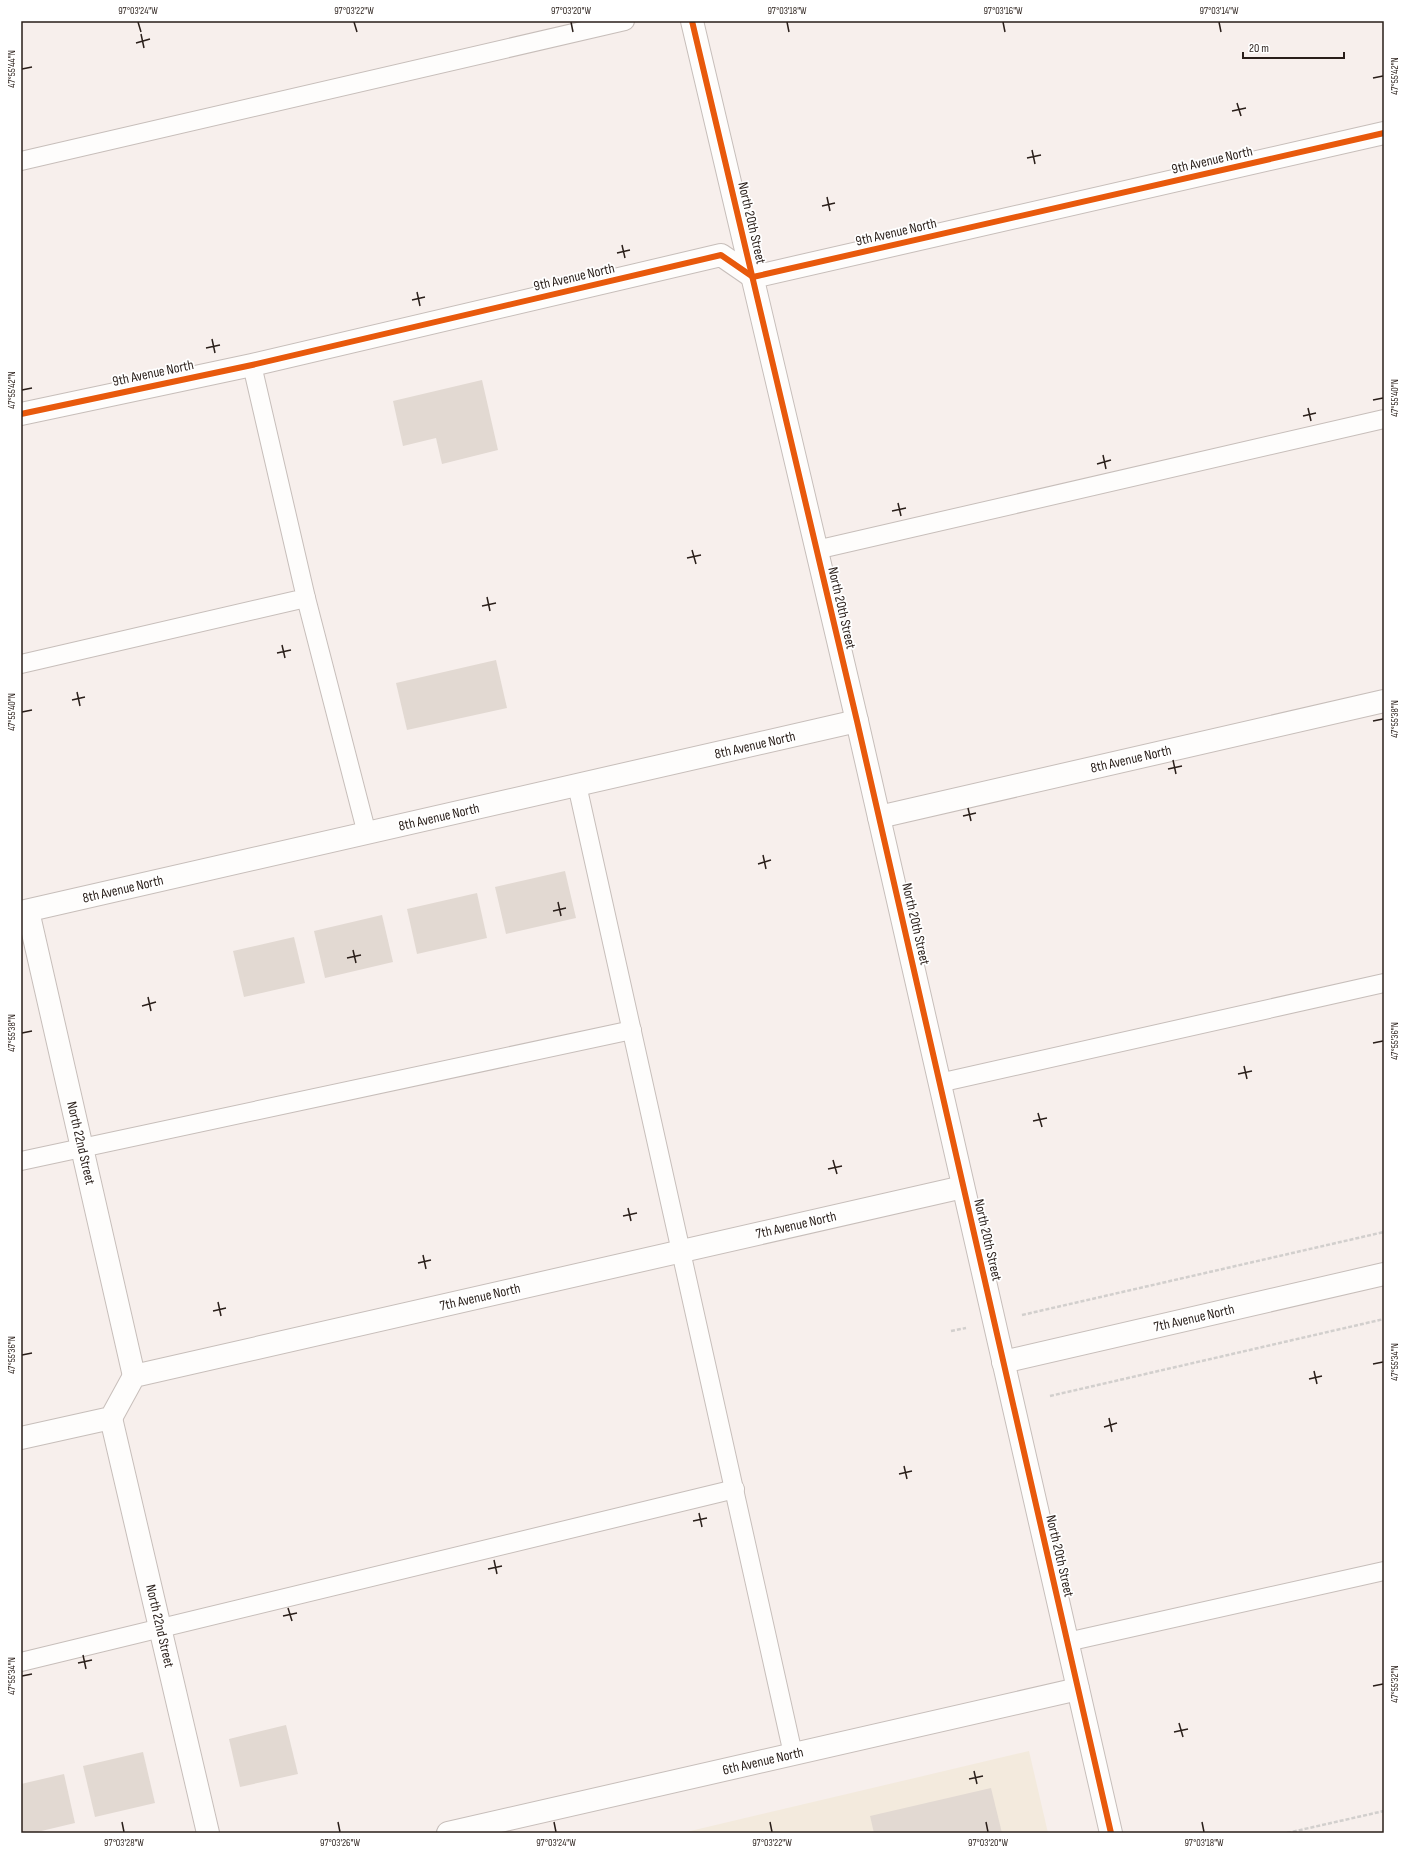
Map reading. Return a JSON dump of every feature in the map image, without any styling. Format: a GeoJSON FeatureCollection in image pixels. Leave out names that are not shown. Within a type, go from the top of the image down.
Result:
{"type":"FeatureCollection","features":[{"type":"Feature","properties":{"kind":"street","name":"North 20th Street"},"geometry":{"type":"LineString","coordinates":[[692,21],[879,817],[1111,1833]]}},
{"type":"Feature","properties":{"kind":"street","name":"9th Avenue North"},"geometry":{"type":"LineString","coordinates":[[21,414],[252,365],[721,255],[752,277],[1384,133]]}},
{"type":"Feature","properties":{"kind":"street","name":"8th Avenue North"},"geometry":{"type":"LineString","coordinates":[[879,817],[1384,701]]}},
{"type":"Feature","properties":{"kind":"street","name":"8th Avenue North"},"geometry":{"type":"LineString","coordinates":[[24,911],[857,722]]}},
{"type":"Feature","properties":{"kind":"street","name":"North 22nd Street"},"geometry":{"type":"LineString","coordinates":[[24,911],[82,1146],[134,1376]]}},
{"type":"Feature","properties":{"kind":"street","name":"7th Avenue North"},"geometry":{"type":"LineString","coordinates":[[134,1376],[963,1187]]}},
{"type":"Feature","properties":{"kind":"street","name":"7th Avenue North"},"geometry":{"type":"LineString","coordinates":[[1003,1362],[1384,1274]]}},
{"type":"Feature","properties":{"kind":"street"},"geometry":{"type":"LineString","coordinates":[[21,1438],[112,1418],[134,1376]]}},
{"type":"Feature","properties":{"kind":"street","name":"North 22nd Street"},"geometry":{"type":"LineString","coordinates":[[112,1418],[208,1833]]}},
{"type":"Feature","properties":{"kind":"street","name":"6th Avenue North"},"geometry":{"type":"LineString","coordinates":[[448,1833],[1078,1689]]}},
{"type":"Feature","properties":{"kind":"lane"},"geometry":{"type":"LineString","coordinates":[[21,160],[625,21]]}},
{"type":"Feature","properties":{"kind":"lane"},"geometry":{"type":"LineString","coordinates":[[252,365],[306,598],[366,834]]}},
{"type":"Feature","properties":{"kind":"lane"},"geometry":{"type":"LineString","coordinates":[[816,550],[1384,419]]}},
{"type":"Feature","properties":{"kind":"lane"},"geometry":{"type":"LineString","coordinates":[[21,664],[306,598]]}},
{"type":"Feature","properties":{"kind":"lane"},"geometry":{"type":"LineString","coordinates":[[578,786],[793,1754]]}},
{"type":"Feature","properties":{"kind":"lane"},"geometry":{"type":"LineString","coordinates":[[939,1083],[1384,983]]}},
{"type":"Feature","properties":{"kind":"lane"},"geometry":{"type":"LineString","coordinates":[[21,1161],[82,1146],[632,1030]]}},
{"type":"Feature","properties":{"kind":"lane"},"geometry":{"type":"LineString","coordinates":[[21,1662],[735,1489]]}},
{"type":"Feature","properties":{"kind":"lane"},"geometry":{"type":"LineString","coordinates":[[1067,1642],[1384,1571]]}},
{"type":"Feature","properties":{"kind":"path"},"geometry":{"type":"LineString","coordinates":[[951,1331],[1384,1232]]}},
{"type":"Feature","properties":{"kind":"path"},"geometry":{"type":"LineString","coordinates":[[1050,1396],[1384,1319]]}},
{"type":"Feature","properties":{"kind":"path"},"geometry":{"type":"LineString","coordinates":[[1287,1833],[1384,1811]]}},
{"type":"Feature","properties":{"kind":"shaded area"},"geometry":{"type":"Polygon","coordinates":[[[1029,1751],[1048,1833],[682,1833],[1029,1751]]]}},
{"type":"Feature","properties":{"kind":"building"},"geometry":{"type":"Polygon","coordinates":[[[482,380],[498,450],[442,464],[436,438],[403,446],[393,401],[482,380]]]}},
{"type":"Feature","properties":{"kind":"building"},"geometry":{"type":"Polygon","coordinates":[[[496,660],[507,708],[407,730],[396,683],[496,660]]]}},
{"type":"Feature","properties":{"kind":"building"},"geometry":{"type":"Polygon","coordinates":[[[565,871],[576,918],[506,934],[495,887],[565,871]]]}},
{"type":"Feature","properties":{"kind":"building"},"geometry":{"type":"Polygon","coordinates":[[[477,893],[487,938],[417,954],[407,909],[477,893]]]}},
{"type":"Feature","properties":{"kind":"building"},"geometry":{"type":"Polygon","coordinates":[[[382,915],[393,962],[325,978],[314,931],[382,915]]]}},
{"type":"Feature","properties":{"kind":"building"},"geometry":{"type":"Polygon","coordinates":[[[294,937],[305,983],[244,997],[233,951],[294,937]]]}},
{"type":"Feature","properties":{"kind":"building"},"geometry":{"type":"Polygon","coordinates":[[[286,1725],[298,1774],[240,1787],[229,1739],[286,1725]]]}},
{"type":"Feature","properties":{"kind":"building"},"geometry":{"type":"Polygon","coordinates":[[[143,1752],[155,1803],[95,1817],[83,1766],[143,1752]]]}},
{"type":"Feature","properties":{"kind":"building"},"geometry":{"type":"Polygon","coordinates":[[[64,1774],[75,1823],[33,1833],[21,1833],[21,1784],[64,1774]]]}},
{"type":"Feature","properties":{"kind":"building"},"geometry":{"type":"Polygon","coordinates":[[[991,1788],[1002,1833],[874,1833],[870,1816],[991,1788]]]}},
{"type":"Feature","properties":{"kind":"cycle path"},"geometry":{"type":"LineString","coordinates":[[692,21],[857,721],[1111,1833]]}},
{"type":"Feature","properties":{"kind":"cycle path"},"geometry":{"type":"LineString","coordinates":[[21,414],[252,365],[721,255],[753,277],[1384,133]]}}]}
